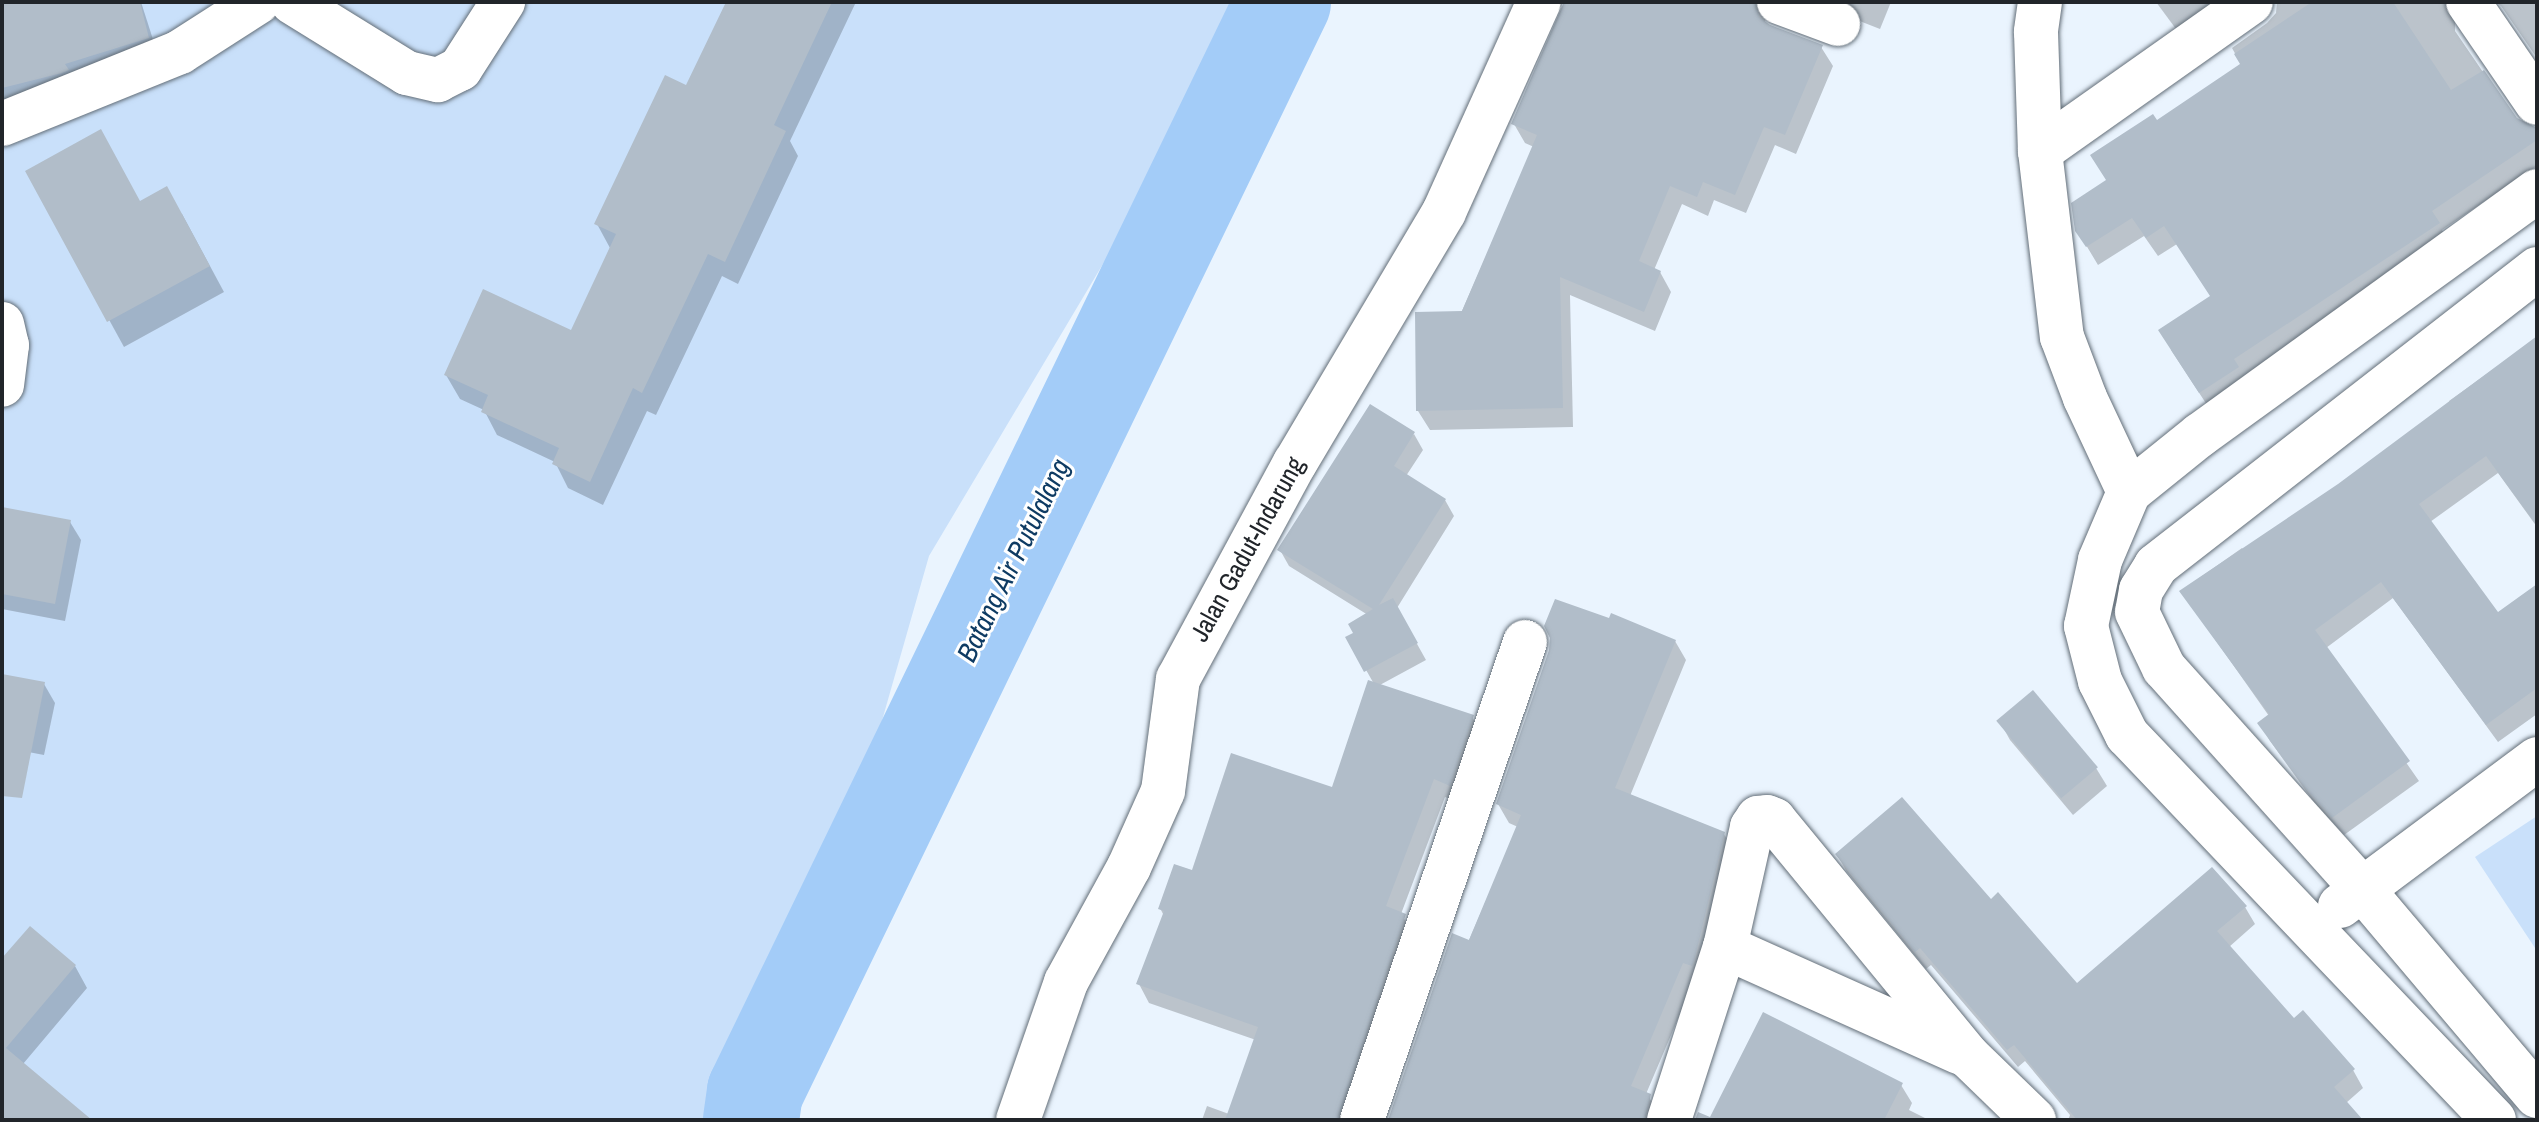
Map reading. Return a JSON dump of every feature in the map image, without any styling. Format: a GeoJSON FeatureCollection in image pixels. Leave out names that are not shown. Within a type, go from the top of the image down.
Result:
{"type":"FeatureCollection","features":[{"type":"Feature","properties":{"kind":"street"},"geometry":{"type":"LineString","coordinates":[[2,124],[180,52],[258,2]]}},
{"type":"Feature","properties":{"kind":"street"},"geometry":{"type":"LineString","coordinates":[[292,2],[407,73],[438,80],[460,69],[503,2]]}},
{"type":"Feature","properties":{"kind":"street","name":"Jalan Gadut-Indarung"},"geometry":{"type":"LineString","coordinates":[[1018,1120],[1066,982],[1129,867],[1163,791],[1178,679],[1295,463],[1444,212],[1539,2]]}},
{"type":"Feature","properties":{"kind":"street"},"geometry":{"type":"LineString","coordinates":[[1779,2],[1838,24]]}},
{"type":"Feature","properties":{"kind":"street"},"geometry":{"type":"LineString","coordinates":[[2040,2],[2036,32],[2040,151],[2062,337],[2085,398],[2129,492]]}},
{"type":"Feature","properties":{"kind":"street"},"geometry":{"type":"LineString","coordinates":[[2040,151],[2251,2]]}},
{"type":"Feature","properties":{"kind":"street"},"geometry":{"type":"LineString","coordinates":[[2468,2],[2537,103]]}},
{"type":"Feature","properties":{"kind":"street"},"geometry":{"type":"LineString","coordinates":[[2494,1120],[2127,735],[2100,681],[2086,626],[2100,560],[2129,492],[2200,435],[2537,191]]}},
{"type":"Feature","properties":{"kind":"street"},"geometry":{"type":"LineString","coordinates":[[2537,269],[2156,566],[2141,590],[2137,612],[2164,668],[2362,889],[2537,1096]]}},
{"type":"Feature","properties":{"kind":"street"},"geometry":{"type":"LineString","coordinates":[[2,324],[7,345],[2,385]]}},
{"type":"Feature","properties":{"kind":"street"},"geometry":{"type":"LineString","coordinates":[[1362,1120],[1525,642]]}},
{"type":"Feature","properties":{"kind":"street"},"geometry":{"type":"LineString","coordinates":[[2312,927],[2537,759]]}},
{"type":"Feature","properties":{"kind":"street"},"geometry":{"type":"LineString","coordinates":[[1669,1120],[1725,947],[1752,827],[1758,818],[1767,817],[1774,820],[1968,1056],[2034,1120]]}},
{"type":"Feature","properties":{"kind":"street"},"geometry":{"type":"LineString","coordinates":[[1725,947],[1968,1056]]}},
{"type":"Feature","properties":{"kind":"shaded area"},"geometry":{"type":"Polygon","coordinates":[[[2,2],[1259,2],[929,556],[768,1120],[2,1120],[2,2]]]}},
{"type":"Feature","properties":{"kind":"shaded area"},"geometry":{"type":"Polygon","coordinates":[[[2537,816],[2537,951],[2475,857],[2537,816]]]}},
{"type":"Feature","properties":{"kind":"building"},"geometry":{"type":"Polygon","coordinates":[[[2,2],[140,2],[149,38],[65,64],[69,70],[62,73],[2,88],[2,2]]]}},
{"type":"Feature","properties":{"kind":"building"},"geometry":{"type":"Polygon","coordinates":[[[726,2],[832,2],[774,125],[786,131],[725,262],[708,254],[642,393],[633,388],[590,482],[552,464],[559,448],[481,412],[488,395],[444,375],[483,289],[571,330],[616,234],[594,224],[665,75],[686,85],[726,2]]]}},
{"type":"Feature","properties":{"kind":"building"},"geometry":{"type":"Polygon","coordinates":[[[1564,2],[1755,2],[1759,17],[1770,25],[1823,45],[1785,135],[1764,127],[1735,195],[1703,182],[1697,197],[1670,186],[1639,261],[1661,271],[1644,312],[1560,277],[1563,408],[1416,411],[1415,312],[1462,311],[1537,135],[1511,124],[1564,2]]]}},
{"type":"Feature","properties":{"kind":"building"},"geometry":{"type":"Polygon","coordinates":[[[2312,2],[2393,2],[2451,90],[2484,70],[2517,118],[2537,128],[2537,140],[2432,211],[2440,223],[2234,359],[2239,367],[2199,393],[2158,330],[2210,296],[2164,226],[2146,238],[2132,218],[2086,247],[2075,231],[2071,203],[2106,180],[2090,155],[2153,114],[2157,120],[2240,64],[2234,54],[2312,2]]]}},
{"type":"Feature","properties":{"kind":"building"},"geometry":{"type":"Polygon","coordinates":[[[101,129],[140,201],[167,186],[210,266],[107,322],[25,171],[101,129]]]}},
{"type":"Feature","properties":{"kind":"building"},"geometry":{"type":"Polygon","coordinates":[[[2537,336],[2537,526],[2486,456],[2419,504],[2498,612],[2537,584],[2537,688],[2486,725],[2381,582],[2315,630],[2410,761],[2332,818],[2301,783],[2257,723],[2269,714],[2179,591],[2338,484],[2537,336]]]}},
{"type":"Feature","properties":{"kind":"building"},"geometry":{"type":"Polygon","coordinates":[[[1370,404],[1415,432],[1394,466],[1446,499],[1379,605],[1393,598],[1418,643],[1364,672],[1345,637],[1353,633],[1348,624],[1373,609],[1277,550],[1370,404]]]}},
{"type":"Feature","properties":{"kind":"building"},"geometry":{"type":"Polygon","coordinates":[[[2,507],[71,520],[55,604],[2,594],[2,507]]]}},
{"type":"Feature","properties":{"kind":"building"},"geometry":{"type":"Polygon","coordinates":[[[1555,599],[1609,618],[1611,613],[1676,640],[1615,788],[1725,832],[1694,961],[1692,966],[1683,963],[1631,1086],[1651,1094],[1645,1120],[1388,1120],[1452,933],[1469,940],[1521,815],[1496,804],[1549,650],[1550,638],[1544,626],[1555,599]]]}},
{"type":"Feature","properties":{"kind":"building"},"geometry":{"type":"Polygon","coordinates":[[[2,674],[45,682],[22,798],[2,796],[2,674]]]}},
{"type":"Feature","properties":{"kind":"building"},"geometry":{"type":"Polygon","coordinates":[[[1368,680],[1474,715],[1450,786],[1434,779],[1386,906],[1406,914],[1338,1120],[1225,1120],[1258,1027],[1136,984],[1164,911],[1158,909],[1174,864],[1192,870],[1231,753],[1332,787],[1368,680]]]}},
{"type":"Feature","properties":{"kind":"building"},"geometry":{"type":"Polygon","coordinates":[[[2033,690],[2098,767],[2061,798],[1996,721],[2033,690]]]}},
{"type":"Feature","properties":{"kind":"building"},"geometry":{"type":"Polygon","coordinates":[[[1902,797],[1991,899],[1998,892],[2077,983],[2212,867],[2247,906],[2217,931],[2294,1018],[2303,1010],[2355,1069],[2334,1087],[2363,1120],[2077,1120],[2014,1045],[2007,1050],[1920,948],[1915,952],[1835,854],[1902,797]]]}},
{"type":"Feature","properties":{"kind":"building"},"geometry":{"type":"Polygon","coordinates":[[[30,926],[76,965],[6,1048],[92,1120],[2,1120],[2,958],[30,926]]]}},
{"type":"Feature","properties":{"kind":"building"},"geometry":{"type":"Polygon","coordinates":[[[1763,1012],[1903,1083],[1884,1120],[1695,1120],[1698,1112],[1710,1117],[1763,1012]]]}},
{"type":"Feature","properties":{"kind":"waterway","name":"Batang Air Putulalang"},"geometry":{"type":"LineString","coordinates":[[751,1120],[755,1092],[1283,2]]}}]}
